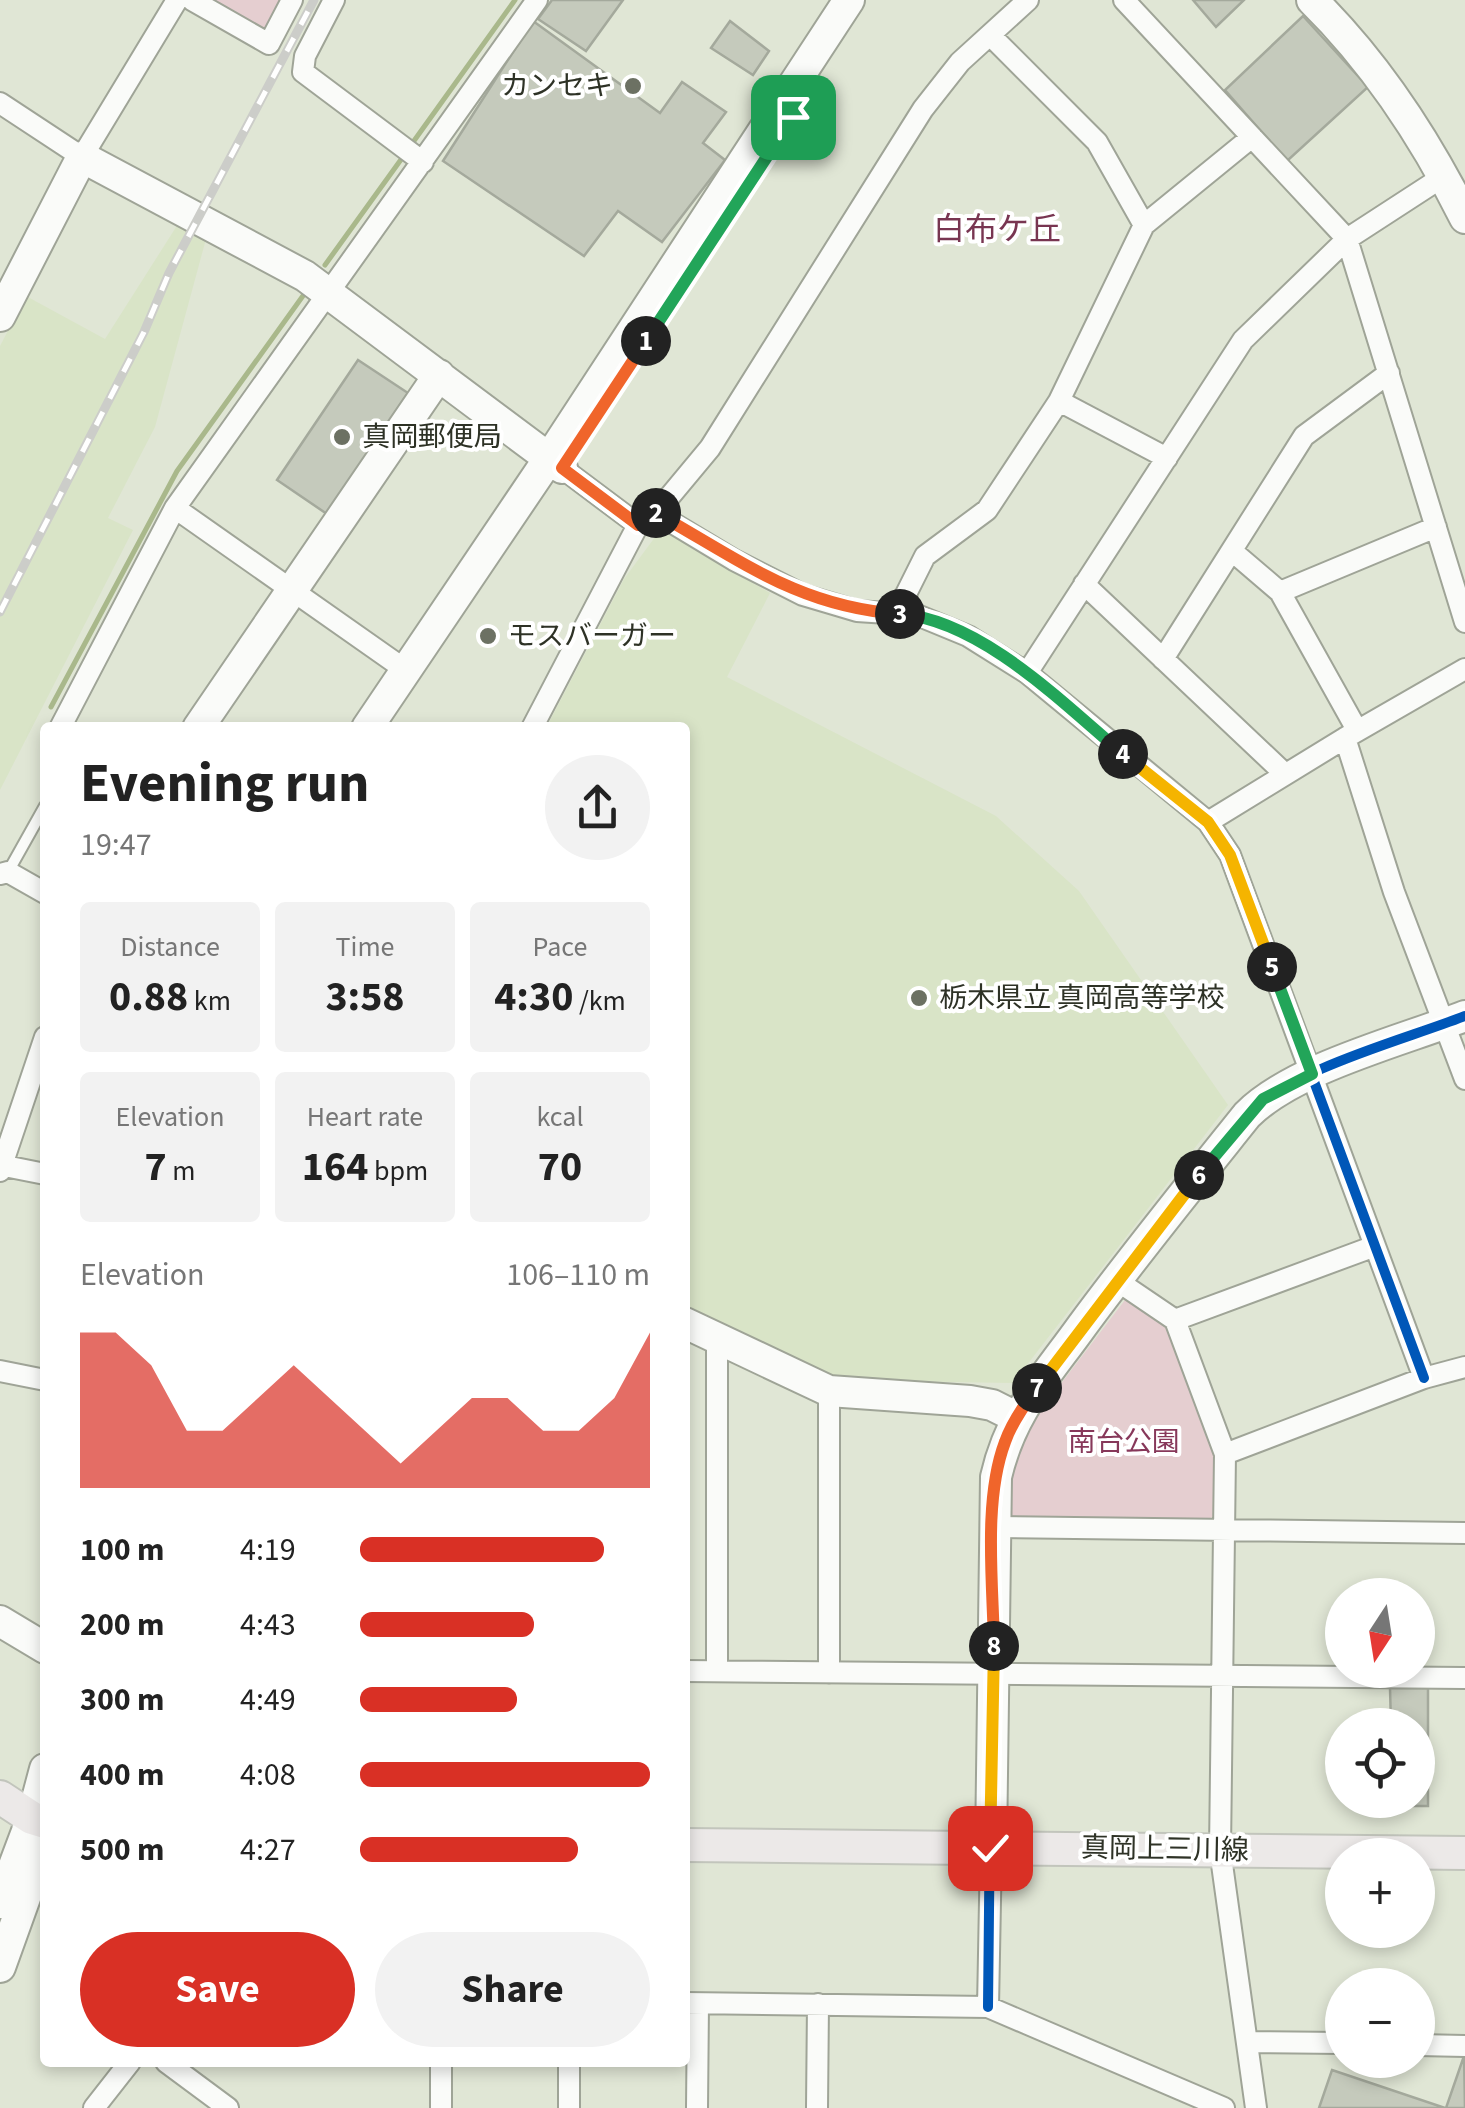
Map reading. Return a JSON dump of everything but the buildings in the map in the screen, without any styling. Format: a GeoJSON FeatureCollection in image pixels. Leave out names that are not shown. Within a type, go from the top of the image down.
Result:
{"type":"FeatureCollection","features":[{"type":"Feature","properties":{"kind":"main road"},"geometry":{"type":"LineString","coordinates":[[0,1797],[40,1826]]}},
{"type":"Feature","properties":{"kind":"main road","name":"真岡上三川線"},"geometry":{"type":"LineString","coordinates":[[690,1825],[991,1838],[1220,1840],[1465,1833]]}},
{"type":"Feature","properties":{"kind":"main road","name":"真岡上三川線"},"geometry":{"type":"LineString","coordinates":[[690,1846],[991,1838]]}},
{"type":"Feature","properties":{"kind":"main road","name":"真岡上三川線"},"geometry":{"type":"LineString","coordinates":[[1220,1840],[1465,1853]]}},
{"type":"Feature","properties":{"kind":"street"},"geometry":{"type":"LineString","coordinates":[[0,316],[82,157],[176,0]]}},
{"type":"Feature","properties":{"kind":"street"},"geometry":{"type":"LineString","coordinates":[[192,0],[270,44],[292,0]]}},
{"type":"Feature","properties":{"kind":"street"},"geometry":{"type":"LineString","coordinates":[[334,0],[305,56],[303,72],[412,154]]}},
{"type":"Feature","properties":{"kind":"street"},"geometry":{"type":"LineString","coordinates":[[63,722],[174,508],[327,290],[412,154],[537,0]]}},
{"type":"Feature","properties":{"kind":"street"},"geometry":{"type":"LineString","coordinates":[[394,722],[850,0]]}},
{"type":"Feature","properties":{"kind":"street"},"geometry":{"type":"LineString","coordinates":[[371,722],[556,462],[870,0]]}},
{"type":"Feature","properties":{"kind":"street"},"geometry":{"type":"LineString","coordinates":[[535,722],[638,525],[656,512],[710,448],[923,108],[960,62],[1028,0]]}},
{"type":"Feature","properties":{"kind":"street"},"geometry":{"type":"LineString","coordinates":[[1124,0],[1348,239],[1465,622]]}},
{"type":"Feature","properties":{"kind":"street"},"geometry":{"type":"LineString","coordinates":[[1312,0],[1411,118],[1465,218]]}},
{"type":"Feature","properties":{"kind":"street"},"geometry":{"type":"LineString","coordinates":[[990,35],[1097,142],[1144,225]]}},
{"type":"Feature","properties":{"kind":"street"},"geometry":{"type":"LineString","coordinates":[[0,102],[82,157],[327,290],[638,525]]}},
{"type":"Feature","properties":{"kind":"street"},"geometry":{"type":"LineString","coordinates":[[896,614],[925,556],[987,510],[1059,401],[1144,225],[1252,137]]}},
{"type":"Feature","properties":{"kind":"street"},"geometry":{"type":"LineString","coordinates":[[1027,673],[1243,340],[1348,239],[1444,176]]}},
{"type":"Feature","properties":{"kind":"street"},"geometry":{"type":"LineString","coordinates":[[1163,659],[1304,436],[1388,373]]}},
{"type":"Feature","properties":{"kind":"street"},"geometry":{"type":"LineString","coordinates":[[202,722],[439,375]]}},
{"type":"Feature","properties":{"kind":"street"},"geometry":{"type":"LineString","coordinates":[[1059,401],[1166,458]]}},
{"type":"Feature","properties":{"kind":"street"},"geometry":{"type":"LineString","coordinates":[[174,508],[407,671]]}},
{"type":"Feature","properties":{"kind":"street"},"geometry":{"type":"LineString","coordinates":[[656,512],[734,560],[803,595],[857,611],[917,615],[968,636],[1027,673],[1208,822],[1230,855],[1424,1378]]}},
{"type":"Feature","properties":{"kind":"street"},"geometry":{"type":"LineString","coordinates":[[1280,592],[1436,527]]}},
{"type":"Feature","properties":{"kind":"street"},"geometry":{"type":"LineString","coordinates":[[1232,551],[1280,592],[1351,734],[1394,892],[1455,1021],[1465,1079]]}},
{"type":"Feature","properties":{"kind":"street"},"geometry":{"type":"LineString","coordinates":[[1084,584],[1285,774]]}},
{"type":"Feature","properties":{"kind":"street"},"geometry":{"type":"LineString","coordinates":[[1208,822],[1465,668]]}},
{"type":"Feature","properties":{"kind":"street"},"geometry":{"type":"LineString","coordinates":[[4,873],[40,891]]}},
{"type":"Feature","properties":{"kind":"street"},"geometry":{"type":"LineString","coordinates":[[988,2008],[993,1527],[996,1477],[1003,1445],[1016,1417],[1116,1280],[1247,1115],[1277,1089],[1455,1021]]}},
{"type":"Feature","properties":{"kind":"street"},"geometry":{"type":"LineString","coordinates":[[40,1051],[1,1167],[40,1173]]}},
{"type":"Feature","properties":{"kind":"street"},"geometry":{"type":"LineString","coordinates":[[1175,1320],[1375,1246]]}},
{"type":"Feature","properties":{"kind":"street"},"geometry":{"type":"LineString","coordinates":[[1116,1280],[1175,1320],[1225,1454],[1220,1840],[1256,2108]]}},
{"type":"Feature","properties":{"kind":"street"},"geometry":{"type":"LineString","coordinates":[[690,1325],[829,1392],[970,1401],[992,1405],[1016,1417]]}},
{"type":"Feature","properties":{"kind":"street"},"geometry":{"type":"LineString","coordinates":[[717,1338],[717,1671]]}},
{"type":"Feature","properties":{"kind":"street"},"geometry":{"type":"LineString","coordinates":[[1225,1454],[1424,1378],[1465,1367]]}},
{"type":"Feature","properties":{"kind":"street"},"geometry":{"type":"LineString","coordinates":[[0,1371],[40,1379]]}},
{"type":"Feature","properties":{"kind":"street"},"geometry":{"type":"LineString","coordinates":[[828,1674],[829,1392]]}},
{"type":"Feature","properties":{"kind":"street"},"geometry":{"type":"LineString","coordinates":[[993,1527],[1465,1533]]}},
{"type":"Feature","properties":{"kind":"street"},"geometry":{"type":"LineString","coordinates":[[0,1622],[40,1645]]}},
{"type":"Feature","properties":{"kind":"street"},"geometry":{"type":"LineString","coordinates":[[690,1671],[1465,1678]]}},
{"type":"Feature","properties":{"kind":"street"},"geometry":{"type":"LineString","coordinates":[[0,1903],[40,1829]]}},
{"type":"Feature","properties":{"kind":"street"},"geometry":{"type":"LineString","coordinates":[[0,1967],[40,1830]]}},
{"type":"Feature","properties":{"kind":"street"},"geometry":{"type":"LineString","coordinates":[[697,2108],[692,2004],[988,2008],[1224,2108]]}},
{"type":"Feature","properties":{"kind":"street"},"geometry":{"type":"LineString","coordinates":[[817,2108],[818,2004]]}},
{"type":"Feature","properties":{"kind":"street"},"geometry":{"type":"LineString","coordinates":[[1248,2042],[1325,2044]]}},
{"type":"Feature","properties":{"kind":"street"},"geometry":{"type":"LineString","coordinates":[[1435,2045],[1465,2046]]}},
{"type":"Feature","properties":{"kind":"street"},"geometry":{"type":"LineString","coordinates":[[94,2108],[126,2067]]}},
{"type":"Feature","properties":{"kind":"street"},"geometry":{"type":"LineString","coordinates":[[173,2067],[228,2108]]}},
{"type":"Feature","properties":{"kind":"street"},"geometry":{"type":"LineString","coordinates":[[440,2108],[441,2067]]}},
{"type":"Feature","properties":{"kind":"street"},"geometry":{"type":"LineString","coordinates":[[569,2067],[569,2108]]}},
{"type":"Feature","properties":{"kind":"lane"},"geometry":{"type":"LineString","coordinates":[[4,873],[40,814]]}},
{"type":"Feature","properties":{"kind":"shaded area"},"geometry":{"type":"Polygon","coordinates":[[[178,224],[206,239],[155,427],[108,518],[133,530],[0,790],[0,346],[26,296],[105,339],[178,224]]]}},
{"type":"Feature","properties":{"kind":"shaded area","name":"栃木県立 真岡高等学校"},"geometry":{"type":"Polygon","coordinates":[[[661,529],[770,593],[727,677],[996,816],[1079,891],[1228,1105],[1013,1383],[831,1380],[690,1313],[690,722],[549,722],[624,579],[661,529]]]}},
{"type":"Feature","properties":{"kind":"green space"},"geometry":{"type":"Polygon","coordinates":[[[192,0],[292,0],[269,44],[192,0]]]}},
{"type":"Feature","properties":{"kind":"green space","name":"南台公園"},"geometry":{"type":"Polygon","coordinates":[[[1125,1300],[1136,1301],[1167,1325],[1217,1455],[1215,1515],[1201,1524],[1013,1522],[1006,1513],[1017,1441],[1125,1300]]]}},
{"type":"Feature","properties":{"kind":"waterway"},"geometry":{"type":"LineString","coordinates":[[411,145],[515,0]]}},
{"type":"Feature","properties":{"kind":"waterway"},"geometry":{"type":"LineString","coordinates":[[325,265],[405,154]]}},
{"type":"Feature","properties":{"kind":"waterway"},"geometry":{"type":"LineString","coordinates":[[51,707],[177,471],[305,293]]}},
{"type":"Feature","properties":{"kind":"railway"},"geometry":{"type":"LineString","coordinates":[[0,612],[144,332],[169,273],[314,0]]}},
{"type":"Feature","properties":{"kind":"cycle path"},"geometry":{"type":"LineString","coordinates":[[656,513],[734,560],[803,595],[857,611],[917,615],[968,636],[1027,673],[1208,822],[1230,855],[1424,1378]]}},
{"type":"Feature","properties":{"kind":"cycle path"},"geometry":{"type":"LineString","coordinates":[[988,2007],[993,1527],[996,1477],[1003,1445],[1016,1417],[1116,1280],[1247,1115],[1267,1098],[1320,1070],[1465,1016]]}},
{"type":"Feature","properties":{"kind":"place","name":"カンセキ"},"geometry":{"type":"Point","coordinates":[633,86]}},
{"type":"Feature","properties":{"kind":"place","name":"真岡郵便局"},"geometry":{"type":"Point","coordinates":[342,437]}},
{"type":"Feature","properties":{"kind":"place","name":"モスバーガー"},"geometry":{"type":"Point","coordinates":[488,636]}},
{"type":"Feature","properties":{"kind":"place","name":"栃木県立 真岡高等学校"},"geometry":{"type":"Point","coordinates":[919,998]}},
{"type":"Feature","properties":{"kind":"district","name":"白布ケ丘"},"geometry":{"type":"Point","coordinates":[997,230]}},
{"type":"Feature","properties":{"kind":"route"},"geometry":{"type":"LineString","coordinates":[[793,117],[562,468],[638,525],[656,512],[734,560],[803,595],[857,611],[917,615],[968,636],[1027,673],[1208,822],[1230,855],[1312,1074],[1277,1089],[1247,1115],[1116,1280],[1016,1417],[1003,1445],[996,1477],[993,1527],[990,1848]]}}]}
